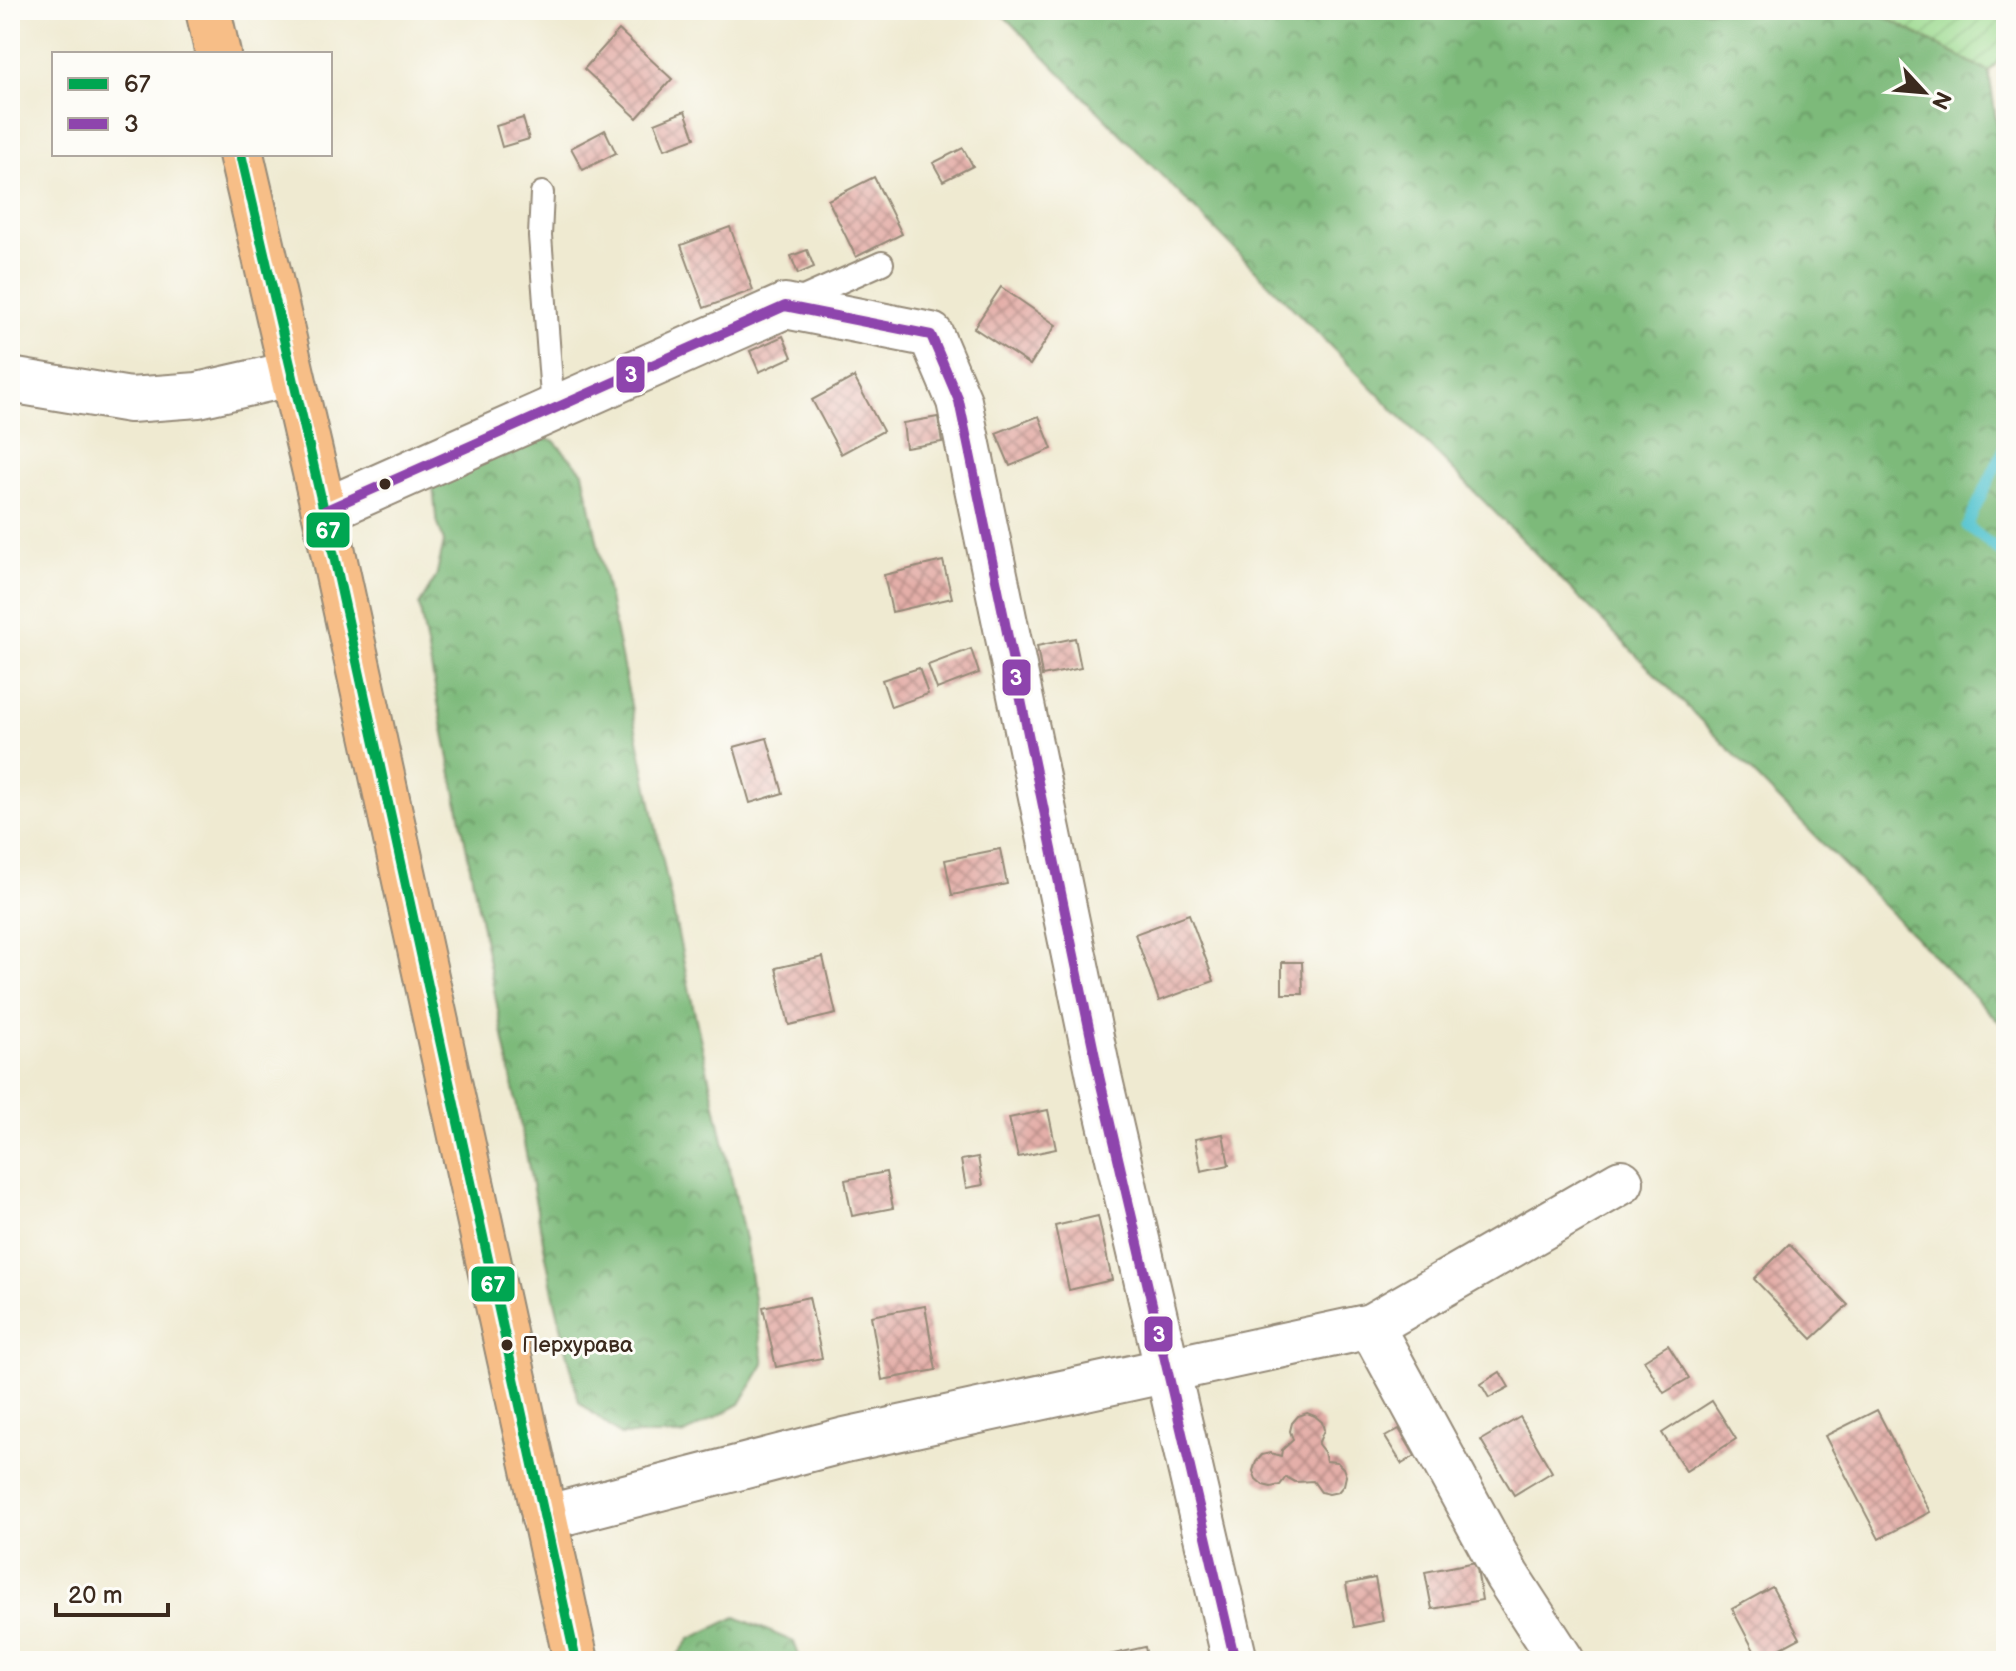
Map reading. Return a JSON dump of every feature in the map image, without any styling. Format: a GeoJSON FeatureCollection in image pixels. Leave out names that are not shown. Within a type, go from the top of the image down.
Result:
{"type":"FeatureCollection","features":[{"type":"Feature","properties":{"kind":"main road"},"geometry":{"type":"LineString","coordinates":[[208,10],[218,52]]}},
{"type":"Feature","properties":{"kind":"main road"},"geometry":{"type":"LineString","coordinates":[[241,156],[324,511],[576,1661]]}},
{"type":"Feature","properties":{"kind":"street"},"geometry":{"type":"LineString","coordinates":[[324,511],[785,306],[931,335],[959,401],[1099,1076],[1235,1661]]}},
{"type":"Feature","properties":{"kind":"street"},"geometry":{"type":"LineString","coordinates":[[10,380],[130,400],[198,395],[290,374]]}},
{"type":"Feature","properties":{"kind":"street"},"geometry":{"type":"LineString","coordinates":[[544,1518],[845,1440],[1371,1326],[1621,1182]]}},
{"type":"Feature","properties":{"kind":"street"},"geometry":{"type":"LineString","coordinates":[[1371,1326],[1507,1576],[1562,1661]]}},
{"type":"Feature","properties":{"kind":"lane"},"geometry":{"type":"LineString","coordinates":[[542,193],[540,236],[553,409]]}},
{"type":"Feature","properties":{"kind":"lane"},"geometry":{"type":"LineString","coordinates":[[785,306],[882,263]]}},
{"type":"Feature","properties":{"kind":"green space"},"geometry":{"type":"Polygon","coordinates":[[[998,10],[1872,10],[1989,72],[2006,187],[2006,1029],[998,10]]]}},
{"type":"Feature","properties":{"kind":"green space"},"geometry":{"type":"Polygon","coordinates":[[[1872,10],[2006,10],[2006,52],[1989,72],[1872,10]]]}},
{"type":"Feature","properties":{"kind":"green space"},"geometry":{"type":"Polygon","coordinates":[[[536,437],[554,441],[583,472],[691,997],[745,1239],[764,1364],[740,1404],[683,1435],[620,1435],[579,1402],[553,1292],[419,605],[436,577],[444,542],[436,517],[433,485],[536,437]]]}},
{"type":"Feature","properties":{"kind":"green space"},"geometry":{"type":"Polygon","coordinates":[[[736,1617],[794,1642],[801,1661],[673,1661],[690,1639],[736,1617]]]}},
{"type":"Feature","properties":{"kind":"building"},"geometry":{"type":"Polygon","coordinates":[[[619,30],[672,79],[637,118],[584,69],[619,30]]]}},
{"type":"Feature","properties":{"kind":"building"},"geometry":{"type":"Polygon","coordinates":[[[685,111],[695,138],[665,149],[655,123],[685,111]]]}},
{"type":"Feature","properties":{"kind":"building"},"geometry":{"type":"Polygon","coordinates":[[[523,118],[529,139],[502,147],[496,126],[523,118]]]}},
{"type":"Feature","properties":{"kind":"building"},"geometry":{"type":"Polygon","coordinates":[[[605,130],[616,153],[583,170],[571,148],[605,130]]]}},
{"type":"Feature","properties":{"kind":"building"},"geometry":{"type":"Polygon","coordinates":[[[963,148],[973,166],[943,181],[933,163],[963,148]]]}},
{"type":"Feature","properties":{"kind":"building"},"geometry":{"type":"Polygon","coordinates":[[[874,177],[902,234],[856,257],[828,200],[874,177]]]}},
{"type":"Feature","properties":{"kind":"building"},"geometry":{"type":"Polygon","coordinates":[[[730,227],[753,290],[704,308],[681,245],[730,227]]]}},
{"type":"Feature","properties":{"kind":"building"},"geometry":{"type":"Polygon","coordinates":[[[807,250],[814,267],[798,274],[791,256],[807,250]]]}},
{"type":"Feature","properties":{"kind":"building"},"geometry":{"type":"Polygon","coordinates":[[[1001,287],[1056,325],[1030,365],[974,328],[1001,287]]]}},
{"type":"Feature","properties":{"kind":"building"},"geometry":{"type":"Polygon","coordinates":[[[783,336],[792,357],[759,372],[750,351],[783,336]]]}},
{"type":"Feature","properties":{"kind":"building"},"geometry":{"type":"Polygon","coordinates":[[[854,377],[883,431],[841,454],[812,400],[854,377]]]}},
{"type":"Feature","properties":{"kind":"building"},"geometry":{"type":"Polygon","coordinates":[[[1039,416],[1052,449],[1010,466],[996,433],[1039,416]]]}},
{"type":"Feature","properties":{"kind":"building"},"geometry":{"type":"Polygon","coordinates":[[[938,417],[942,442],[906,448],[903,423],[938,417]]]}},
{"type":"Feature","properties":{"kind":"building"},"geometry":{"type":"Polygon","coordinates":[[[943,561],[952,598],[892,612],[884,575],[943,561]]]}},
{"type":"Feature","properties":{"kind":"building"},"geometry":{"type":"Polygon","coordinates":[[[1075,638],[1081,668],[1042,676],[1037,646],[1075,638]]]}},
{"type":"Feature","properties":{"kind":"building"},"geometry":{"type":"Polygon","coordinates":[[[971,649],[979,673],[937,689],[928,665],[971,649]]]}},
{"type":"Feature","properties":{"kind":"building"},"geometry":{"type":"Polygon","coordinates":[[[919,668],[928,694],[891,707],[882,680],[919,668]]]}},
{"type":"Feature","properties":{"kind":"building"},"geometry":{"type":"Polygon","coordinates":[[[767,738],[783,793],[750,803],[734,747],[767,738]]]}},
{"type":"Feature","properties":{"kind":"building"},"geometry":{"type":"Polygon","coordinates":[[[1000,849],[1007,884],[952,895],[945,860],[1000,849]]]}},
{"type":"Feature","properties":{"kind":"building"},"geometry":{"type":"Polygon","coordinates":[[[1189,914],[1214,981],[1159,1001],[1135,934],[1189,914]]]}},
{"type":"Feature","properties":{"kind":"building"},"geometry":{"type":"Polygon","coordinates":[[[823,957],[836,1014],[789,1025],[776,968],[823,957]]]}},
{"type":"Feature","properties":{"kind":"building"},"geometry":{"type":"Polygon","coordinates":[[[1282,962],[1302,962],[1303,994],[1282,994],[1282,962]]]}},
{"type":"Feature","properties":{"kind":"building"},"geometry":{"type":"Polygon","coordinates":[[[1048,1110],[1056,1149],[1018,1157],[1009,1118],[1048,1110]]]}},
{"type":"Feature","properties":{"kind":"building"},"geometry":{"type":"Polygon","coordinates":[[[1223,1134],[1229,1165],[1201,1171],[1195,1139],[1223,1134]]]}},
{"type":"Feature","properties":{"kind":"building"},"geometry":{"type":"Polygon","coordinates":[[[978,1157],[983,1185],[966,1188],[961,1160],[978,1157]]]}},
{"type":"Feature","properties":{"kind":"building"},"geometry":{"type":"Polygon","coordinates":[[[886,1172],[893,1208],[852,1216],[845,1180],[886,1172]]]}},
{"type":"Feature","properties":{"kind":"building"},"geometry":{"type":"Polygon","coordinates":[[[1098,1216],[1112,1280],[1069,1290],[1055,1226],[1098,1216]]]}},
{"type":"Feature","properties":{"kind":"building"},"geometry":{"type":"Polygon","coordinates":[[[1789,1244],[1848,1305],[1812,1339],[1754,1279],[1789,1244]]]}},
{"type":"Feature","properties":{"kind":"building"},"geometry":{"type":"Polygon","coordinates":[[[809,1297],[822,1358],[776,1367],[763,1307],[809,1297]]]}},
{"type":"Feature","properties":{"kind":"building"},"geometry":{"type":"Polygon","coordinates":[[[925,1306],[936,1370],[882,1380],[871,1316],[925,1306]]]}},
{"type":"Feature","properties":{"kind":"building"},"geometry":{"type":"Polygon","coordinates":[[[1668,1345],[1689,1378],[1664,1393],[1644,1360],[1668,1345]]]}},
{"type":"Feature","properties":{"kind":"building"},"geometry":{"type":"Polygon","coordinates":[[[1500,1372],[1509,1387],[1489,1398],[1481,1384],[1500,1372]]]}},
{"type":"Feature","properties":{"kind":"building"},"geometry":{"type":"Polygon","coordinates":[[[1712,1401],[1736,1439],[1686,1471],[1662,1433],[1712,1401]]]}},
{"type":"Feature","properties":{"kind":"building"},"geometry":{"type":"Polygon","coordinates":[[[1877,1410],[1930,1512],[1879,1539],[1825,1436],[1877,1410]]]}},
{"type":"Feature","properties":{"kind":"building"},"geometry":{"type":"Polygon","coordinates":[[[1307,1413],[1322,1422],[1324,1430],[1318,1444],[1326,1461],[1337,1462],[1343,1468],[1346,1476],[1338,1492],[1321,1492],[1313,1481],[1295,1482],[1286,1477],[1280,1485],[1271,1487],[1256,1479],[1253,1471],[1256,1462],[1262,1455],[1270,1453],[1281,1456],[1282,1450],[1293,1440],[1290,1431],[1292,1423],[1298,1416],[1307,1413]]]}},
{"type":"Feature","properties":{"kind":"building"},"geometry":{"type":"Polygon","coordinates":[[[1520,1417],[1552,1472],[1514,1495],[1481,1440],[1520,1417]]]}},
{"type":"Feature","properties":{"kind":"building"},"geometry":{"type":"Polygon","coordinates":[[[1399,1429],[1415,1456],[1402,1464],[1385,1437],[1399,1429]]]}},
{"type":"Feature","properties":{"kind":"building"},"geometry":{"type":"Polygon","coordinates":[[[1476,1562],[1482,1600],[1432,1609],[1425,1572],[1476,1562]]]}},
{"type":"Feature","properties":{"kind":"building"},"geometry":{"type":"Polygon","coordinates":[[[1375,1578],[1383,1621],[1354,1627],[1346,1584],[1375,1578]]]}},
{"type":"Feature","properties":{"kind":"building"},"geometry":{"type":"Polygon","coordinates":[[[1772,1587],[1800,1638],[1759,1660],[1732,1609],[1772,1587]]]}},
{"type":"Feature","properties":{"kind":"building"},"geometry":{"type":"Polygon","coordinates":[[[1145,1647],[1148,1661],[1097,1661],[1096,1658],[1145,1647]]]}},
{"type":"Feature","properties":{"kind":"waterway"},"geometry":{"type":"LineString","coordinates":[[2006,445],[1967,526],[2006,556]]}},
{"type":"Feature","properties":{"kind":"transit line","name":"67"},"geometry":{"type":"LineString","coordinates":[[241,156],[324,511],[576,1661]]}},
{"type":"Feature","properties":{"kind":"transit line","name":"3"},"geometry":{"type":"LineString","coordinates":[[324,511],[785,306],[931,335],[959,401],[1099,1076],[1235,1661]]}},
{"type":"Feature","properties":{"kind":"place","name":"Перхурава"},"geometry":{"type":"Point","coordinates":[507,1345]}}]}
